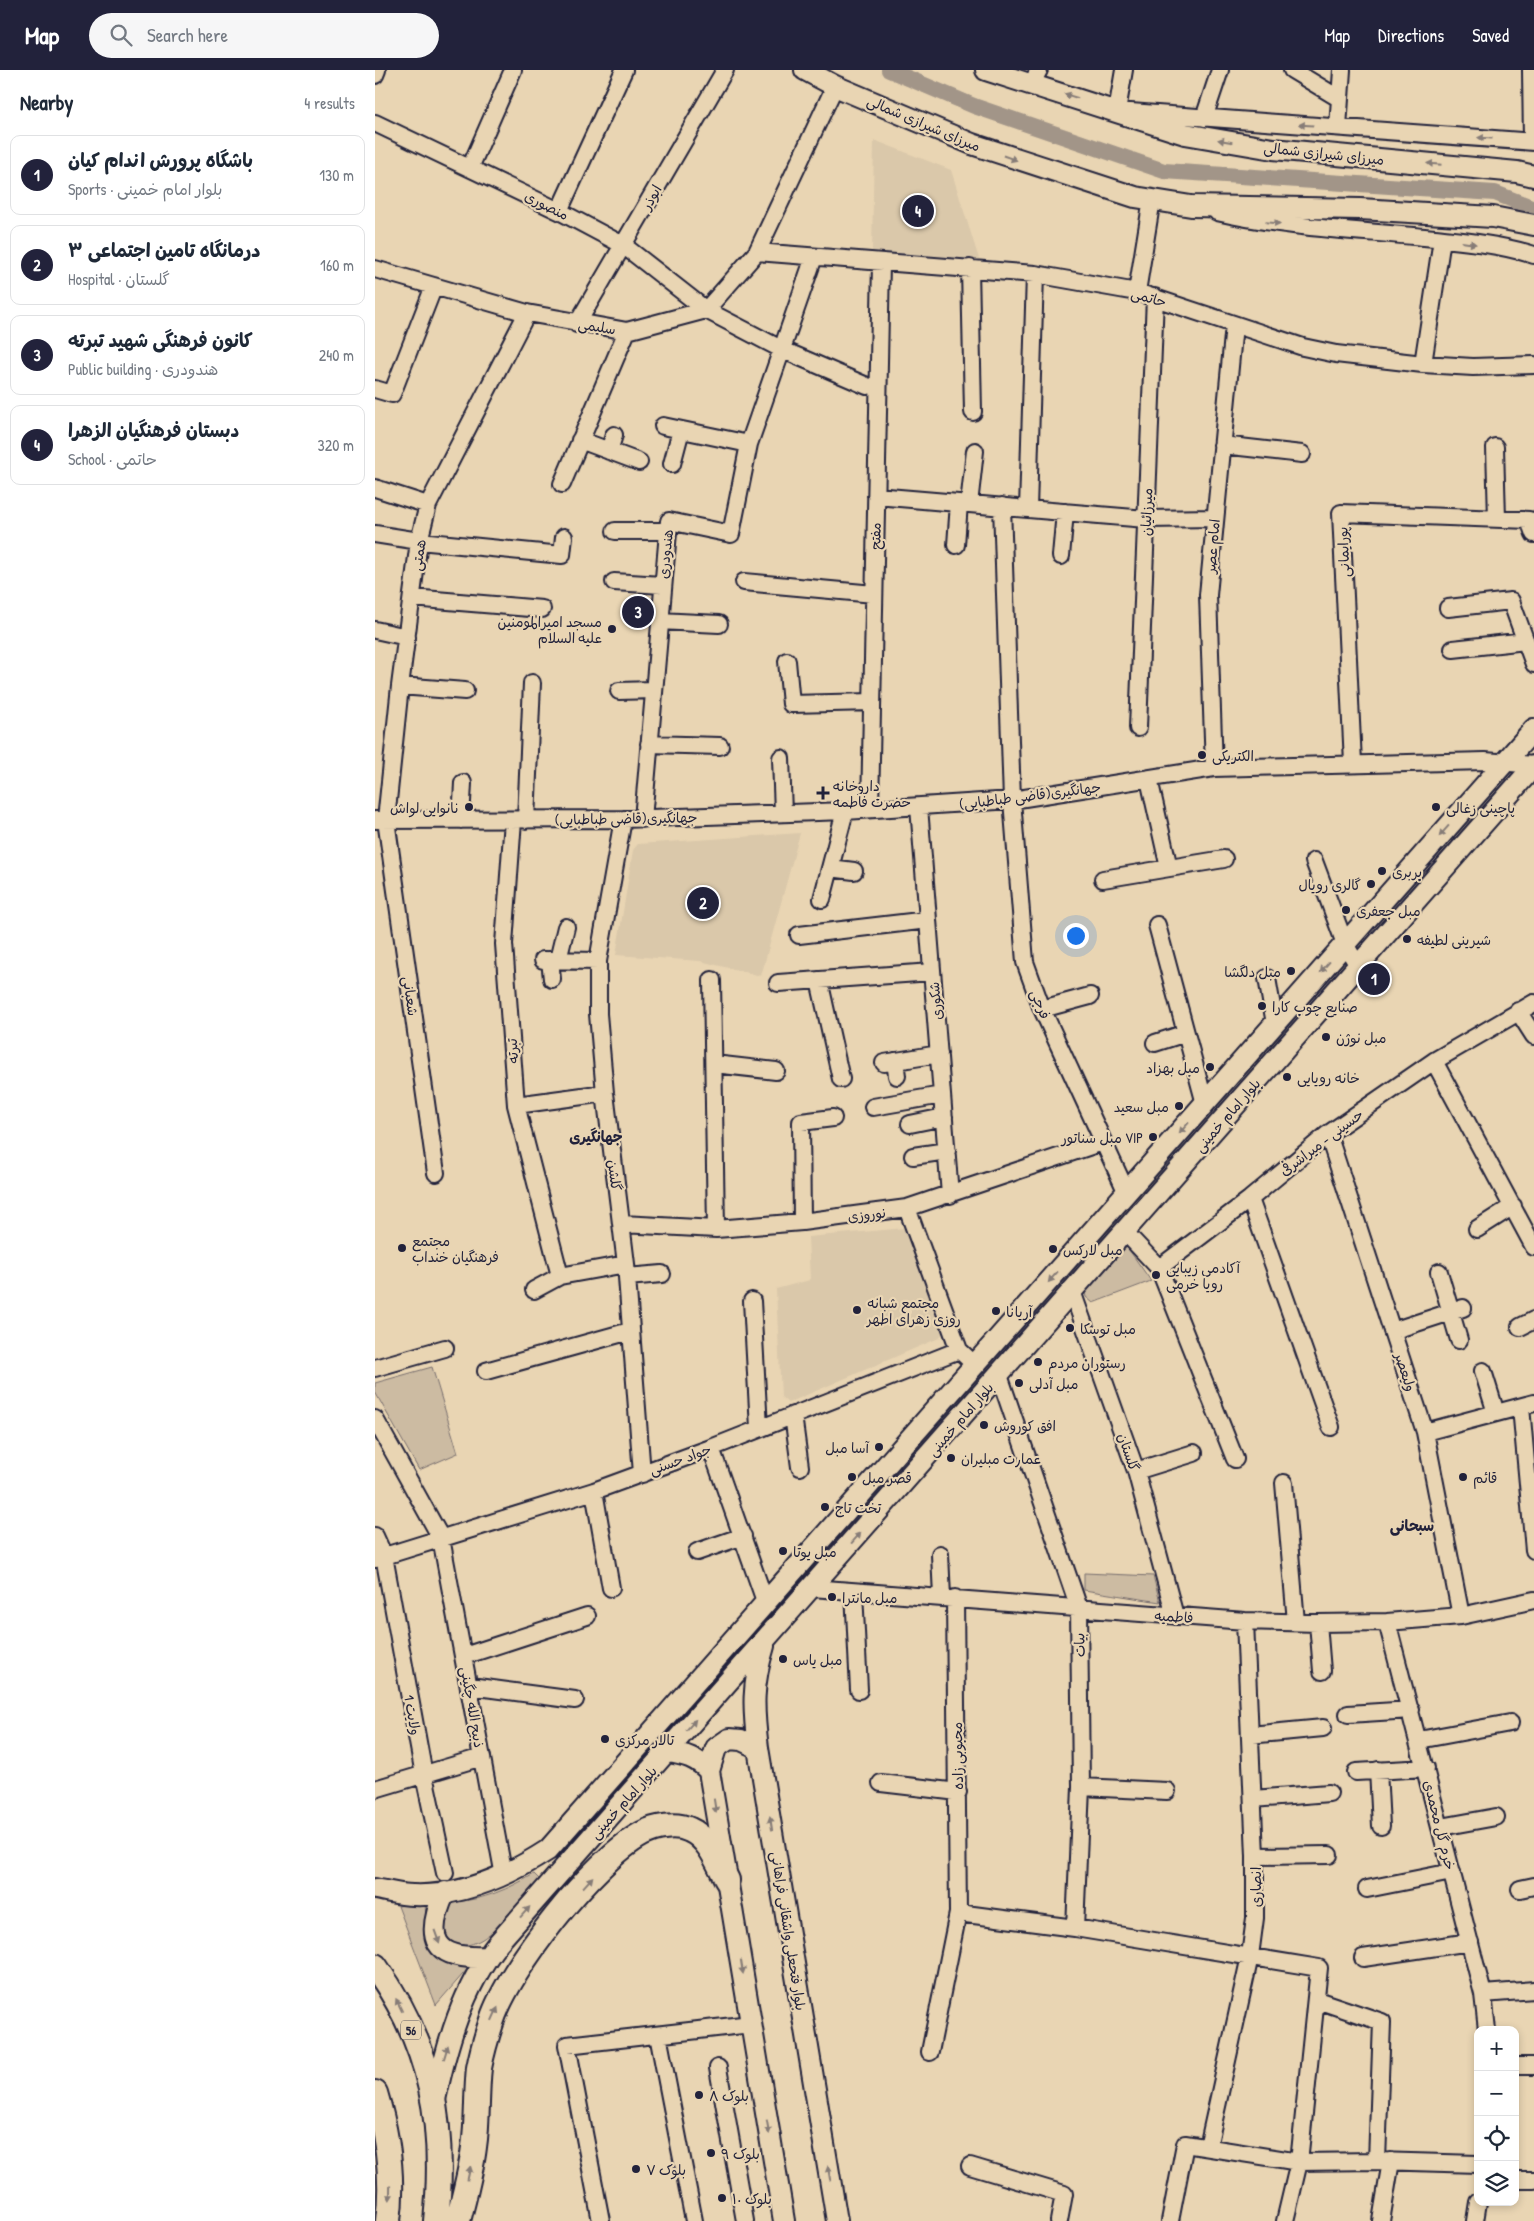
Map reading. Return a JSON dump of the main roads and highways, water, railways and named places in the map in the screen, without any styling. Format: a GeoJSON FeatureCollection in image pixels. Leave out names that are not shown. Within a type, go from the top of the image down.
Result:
{"type":"FeatureCollection","features":[{"type":"Feature","properties":{"kind":"highway"},"geometry":{"type":"LineString","coordinates":[[458,2221],[474,2147],[479,2067],[493,2019],[512,1979],[550,1924],[607,1860],[642,1834],[663,1827],[689,1829],[699,1836],[707,1845],[727,1880]]}},
{"type":"Feature","properties":{"kind":"highway","name":"56"},"geometry":{"type":"LineString","coordinates":[[375,1966],[391,1988],[418,2046],[435,2100],[439,2150],[435,2221]]}},
{"type":"Feature","properties":{"kind":"highway"},"geometry":{"type":"LineString","coordinates":[[375,2093],[384,2122],[390,2166],[387,2221]]}},
{"type":"Feature","properties":{"kind":"main road","name":"میرزای شیرازی شمالی"},"geometry":{"type":"LineString","coordinates":[[805,70],[835,86],[972,144],[1053,172],[1135,196],[1191,206],[1444,214],[1493,217],[1534,225]]}},
{"type":"Feature","properties":{"kind":"main road","name":"میرزای شیرازی شمالی"},"geometry":{"type":"LineString","coordinates":[[986,70],[1035,74],[1117,111],[1185,134],[1273,149],[1517,172],[1534,176]]}},
{"type":"Feature","properties":{"kind":"main road","name":"بلوار امام خمینی"},"geometry":{"type":"LineString","coordinates":[[375,1889],[414,1895],[445,1882],[459,1890],[504,1876],[523,1867],[548,1850],[1534,729]]}},
{"type":"Feature","properties":{"kind":"main road","name":"بلوار امام خمینی"},"geometry":{"type":"LineString","coordinates":[[435,2100],[453,2027],[470,1987],[487,1957],[1534,766]]}},
{"type":"Feature","properties":{"kind":"main road","name":"بلوار فتحعلی واشقانی فراهانی"},"geometry":{"type":"LineString","coordinates":[[765,1641],[756,1671],[753,1705],[758,1748],[837,2221]]}},
{"type":"Feature","properties":{"kind":"main road"},"geometry":{"type":"LineString","coordinates":[[758,1748],[741,1740],[729,1739],[716,1748],[709,1771],[784,2221]]}},
{"type":"Feature","properties":{"kind":"main road"},"geometry":{"type":"LineString","coordinates":[[667,1752],[684,1754],[700,1762],[709,1771]]}},
{"type":"Feature","properties":{"kind":"main road"},"geometry":{"type":"LineString","coordinates":[[445,1882],[433,1927],[436,1942],[446,1952],[459,1956],[487,1957]]}},
{"type":"Feature","properties":{"kind":"waterway"},"geometry":{"type":"LineString","coordinates":[[889,70],[974,106],[1164,171],[1495,193],[1534,208]]}},
{"type":"Feature","properties":{"kind":"place","name":"دبستان فرهنگیان الزهرا"},"geometry":{"type":"Point","coordinates":[918,211]}},
{"type":"Feature","properties":{"kind":"place","name":"کانون فرهنگی شهید تبرته"},"geometry":{"type":"Point","coordinates":[638,612]}},
{"type":"Feature","properties":{"kind":"place","name":"مسجد امیرالمومنین علیه السلام"},"geometry":{"type":"Point","coordinates":[612,629]}},
{"type":"Feature","properties":{"kind":"place","name":"الکتریکی"},"geometry":{"type":"Point","coordinates":[1202,755]}},
{"type":"Feature","properties":{"kind":"place","name":"داروخانه حضرت فاطمه"},"geometry":{"type":"Point","coordinates":[823,793]}},
{"type":"Feature","properties":{"kind":"place","name":"نانوایی لواش"},"geometry":{"type":"Point","coordinates":[469,807]}},
{"type":"Feature","properties":{"kind":"place","name":"پاچینی زغالی"},"geometry":{"type":"Point","coordinates":[1436,807]}},
{"type":"Feature","properties":{"kind":"place","name":"بربری"},"geometry":{"type":"Point","coordinates":[1382,871]}},
{"type":"Feature","properties":{"kind":"place","name":"گالری رویال"},"geometry":{"type":"Point","coordinates":[1371,884]}},
{"type":"Feature","properties":{"kind":"place","name":"درمانگاه تامین اجتماعی ۳"},"geometry":{"type":"Point","coordinates":[703,903]}},
{"type":"Feature","properties":{"kind":"place","name":"مبل جعفری"},"geometry":{"type":"Point","coordinates":[1346,910]}},
{"type":"Feature","properties":{"kind":"place","name":"شیرینی لطیفه"},"geometry":{"type":"Point","coordinates":[1407,939]}},
{"type":"Feature","properties":{"kind":"place","name":"مبل دلگشا"},"geometry":{"type":"Point","coordinates":[1291,971]}},
{"type":"Feature","properties":{"kind":"place","name":"باشگاه پرورش اندام کیان"},"geometry":{"type":"Point","coordinates":[1374,979]}},
{"type":"Feature","properties":{"kind":"place","name":"صنایع چوب کارا"},"geometry":{"type":"Point","coordinates":[1262,1006]}},
{"type":"Feature","properties":{"kind":"place","name":"مبل نوژن"},"geometry":{"type":"Point","coordinates":[1326,1037]}},
{"type":"Feature","properties":{"kind":"place","name":"مبل بهزاد"},"geometry":{"type":"Point","coordinates":[1210,1067]}},
{"type":"Feature","properties":{"kind":"place","name":"خانه رویایی"},"geometry":{"type":"Point","coordinates":[1287,1077]}},
{"type":"Feature","properties":{"kind":"place","name":"مبل سعید"},"geometry":{"type":"Point","coordinates":[1179,1106]}},
{"type":"Feature","properties":{"kind":"place","name":"مبل سناتور VIP"},"geometry":{"type":"Point","coordinates":[1153,1137]}},
{"type":"Feature","properties":{"kind":"place","name":"مجتمع فرهنگیان خنداب"},"geometry":{"type":"Point","coordinates":[402,1248]}},
{"type":"Feature","properties":{"kind":"place","name":"مبل لارکس"},"geometry":{"type":"Point","coordinates":[1053,1249]}},
{"type":"Feature","properties":{"kind":"place","name":"آکادمی زیبایی رویا خرمی"},"geometry":{"type":"Point","coordinates":[1156,1275]}},
{"type":"Feature","properties":{"kind":"place","name":"مجتمع شبانه روزی زهرای اطهر"},"geometry":{"type":"Point","coordinates":[857,1310]}},
{"type":"Feature","properties":{"kind":"place","name":"آريانا"},"geometry":{"type":"Point","coordinates":[996,1311]}},
{"type":"Feature","properties":{"kind":"place","name":"مبل توسکا"},"geometry":{"type":"Point","coordinates":[1070,1328]}},
{"type":"Feature","properties":{"kind":"place","name":"رستوران مردم"},"geometry":{"type":"Point","coordinates":[1038,1362]}},
{"type":"Feature","properties":{"kind":"place","name":"مبل آدلی"},"geometry":{"type":"Point","coordinates":[1019,1383]}},
{"type":"Feature","properties":{"kind":"place","name":"افق کوروش"},"geometry":{"type":"Point","coordinates":[984,1425]}},
{"type":"Feature","properties":{"kind":"place","name":"آسا مبل"},"geometry":{"type":"Point","coordinates":[879,1447]}},
{"type":"Feature","properties":{"kind":"place","name":"عمارت مبلیران"},"geometry":{"type":"Point","coordinates":[951,1458]}},
{"type":"Feature","properties":{"kind":"place","name":"قصر مبل"},"geometry":{"type":"Point","coordinates":[852,1477]}},
{"type":"Feature","properties":{"kind":"place","name":"قائم"},"geometry":{"type":"Point","coordinates":[1463,1477]}},
{"type":"Feature","properties":{"kind":"place","name":"تخت تاج"},"geometry":{"type":"Point","coordinates":[825,1507]}},
{"type":"Feature","properties":{"kind":"place","name":"مبل یوتا"},"geometry":{"type":"Point","coordinates":[783,1551]}},
{"type":"Feature","properties":{"kind":"place","name":"مبل مانترا"},"geometry":{"type":"Point","coordinates":[832,1597]}},
{"type":"Feature","properties":{"kind":"place","name":"مبل یاس"},"geometry":{"type":"Point","coordinates":[783,1659]}},
{"type":"Feature","properties":{"kind":"place","name":"تالار مرکزی"},"geometry":{"type":"Point","coordinates":[605,1739]}},
{"type":"Feature","properties":{"kind":"place","name":"بلوک ۸"},"geometry":{"type":"Point","coordinates":[699,2095]}},
{"type":"Feature","properties":{"kind":"place","name":"بلوک ۹"},"geometry":{"type":"Point","coordinates":[711,2153]}},
{"type":"Feature","properties":{"kind":"place","name":"بلوک ۷"},"geometry":{"type":"Point","coordinates":[636,2169]}},
{"type":"Feature","properties":{"kind":"place","name":"بلوک ۱۰"},"geometry":{"type":"Point","coordinates":[722,2198]}},
{"type":"Feature","properties":{"kind":"district","name":"جهانگیری"},"geometry":{"type":"Point","coordinates":[596,1136]}},
{"type":"Feature","properties":{"kind":"district","name":"سبحانی"},"geometry":{"type":"Point","coordinates":[1412,1525]}}]}
